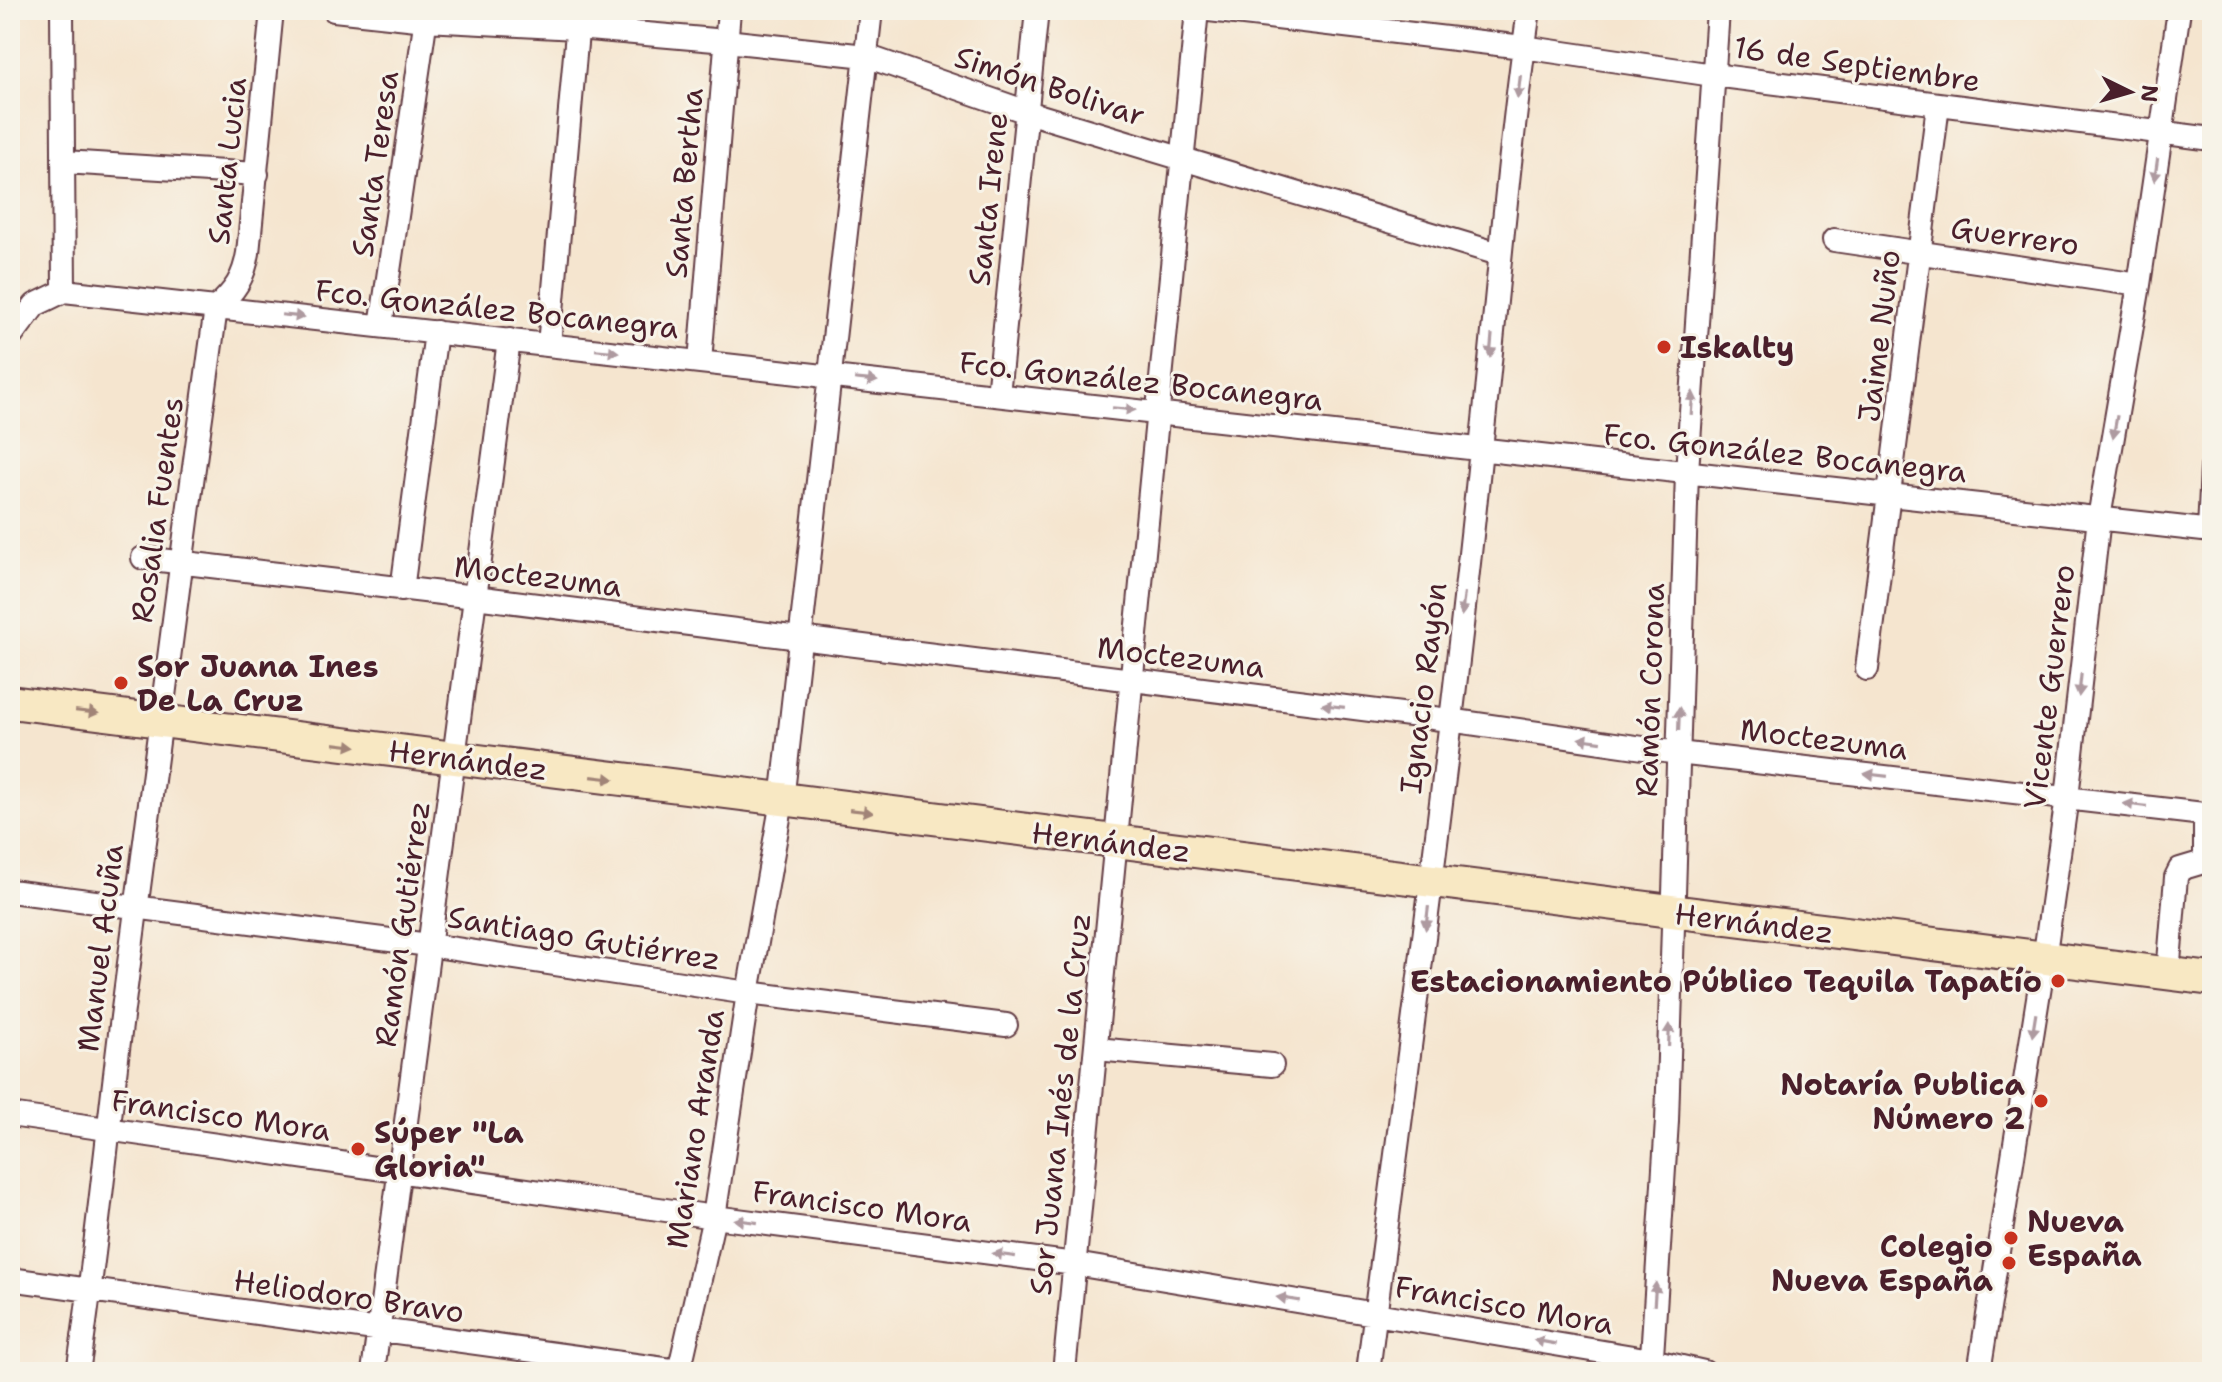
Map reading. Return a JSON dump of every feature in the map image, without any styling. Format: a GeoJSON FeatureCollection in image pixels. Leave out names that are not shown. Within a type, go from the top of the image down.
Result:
{"type":"FeatureCollection","features":[{"type":"Feature","properties":{"kind":"street"},"geometry":{"type":"LineString","coordinates":[[10,338],[35,305],[64,291],[62,10]]}},
{"type":"Feature","properties":{"kind":"street","name":"Santa Lucia"},"geometry":{"type":"LineString","coordinates":[[216,308],[234,292],[244,274],[252,229],[272,10]]}},
{"type":"Feature","properties":{"kind":"street","name":"Simón Bolivar"},"geometry":{"type":"LineString","coordinates":[[334,10],[578,19],[726,41],[866,56],[1027,112],[1499,254]]}},
{"type":"Feature","properties":{"kind":"street","name":"Santa Bertha"},"geometry":{"type":"LineString","coordinates":[[700,362],[729,10]]}},
{"type":"Feature","properties":{"kind":"street","name":"Mariano Aranda"},"geometry":{"type":"LineString","coordinates":[[679,1372],[714,1217],[748,993],[782,801],[871,10]]}},
{"type":"Feature","properties":{"kind":"street","name":"Santa Irene"},"geometry":{"type":"LineString","coordinates":[[998,395],[1037,10]]}},
{"type":"Feature","properties":{"kind":"street","name":"Sor Juana Inés de la Cruz"},"geometry":{"type":"LineString","coordinates":[[1064,1372],[1197,10]]}},
{"type":"Feature","properties":{"kind":"street","name":"16 de Septiembre"},"geometry":{"type":"LineString","coordinates":[[1209,10],[1350,17],[1713,75],[2212,139]]}},
{"type":"Feature","properties":{"kind":"street","name":"Ignacio Rayón"},"geometry":{"type":"LineString","coordinates":[[1368,1372],[1432,882],[1481,449],[1499,254],[1529,10]]}},
{"type":"Feature","properties":{"kind":"street","name":"Ramón Corona"},"geometry":{"type":"LineString","coordinates":[[1651,1366],[1667,1121],[1687,472],[1718,10]]}},
{"type":"Feature","properties":{"kind":"street","name":"Vicente Guerrero"},"geometry":{"type":"LineString","coordinates":[[1979,1372],[2067,797],[2099,518],[2139,285],[2179,10]]}},
{"type":"Feature","properties":{"kind":"street","name":"Santa Teresa"},"geometry":{"type":"LineString","coordinates":[[381,326],[427,15]]}},
{"type":"Feature","properties":{"kind":"street"},"geometry":{"type":"LineString","coordinates":[[549,345],[578,19]]}},
{"type":"Feature","properties":{"kind":"street","name":"Jaime Nuño"},"geometry":{"type":"LineString","coordinates":[[1867,669],[1938,105]]}},
{"type":"Feature","properties":{"kind":"street"},"geometry":{"type":"LineString","coordinates":[[64,162],[257,174]]}},
{"type":"Feature","properties":{"kind":"street","name":"Guerrero"},"geometry":{"type":"LineString","coordinates":[[1834,240],[2139,285]]}},
{"type":"Feature","properties":{"kind":"street","name":"Fco. González Bocanegra"},"geometry":{"type":"LineString","coordinates":[[64,291],[2211,530]]}},
{"type":"Feature","properties":{"kind":"street","name":"Rosalia Fuentes"},"geometry":{"type":"LineString","coordinates":[[159,721],[216,308]]}},
{"type":"Feature","properties":{"kind":"street"},"geometry":{"type":"LineString","coordinates":[[402,590],[436,332]]}},
{"type":"Feature","properties":{"kind":"street","name":"Ramón Gutiérrez"},"geometry":{"type":"LineString","coordinates":[[373,1372],[509,340]]}},
{"type":"Feature","properties":{"kind":"street"},"geometry":{"type":"LineString","coordinates":[[2211,530],[2212,468]]}},
{"type":"Feature","properties":{"kind":"street","name":"Moctezuma"},"geometry":{"type":"LineString","coordinates":[[143,558],[1449,720],[1678,753],[2209,814]]}},
{"type":"Feature","properties":{"kind":"street","name":"Hernández"},"geometry":{"type":"LineString","coordinates":[[10,702],[2212,979]]}},
{"type":"Feature","properties":{"kind":"street","name":"Manuel Acuña"},"geometry":{"type":"LineString","coordinates":[[78,1372],[91,1289],[159,721]]}},
{"type":"Feature","properties":{"kind":"street"},"geometry":{"type":"LineString","coordinates":[[2168,974],[2176,877],[2180,869],[2200,863],[2205,857],[2209,814]]}},
{"type":"Feature","properties":{"kind":"street","name":"Santiago Gutiérrez"},"geometry":{"type":"LineString","coordinates":[[10,891],[429,945],[748,993],[1006,1025]]}},
{"type":"Feature","properties":{"kind":"street"},"geometry":{"type":"LineString","coordinates":[[1096,1049],[1272,1065]]}},
{"type":"Feature","properties":{"kind":"street","name":"Francisco Mora"},"geometry":{"type":"LineString","coordinates":[[10,1115],[714,1217],[1075,1264],[1375,1313],[1651,1366],[1704,1372]]}},
{"type":"Feature","properties":{"kind":"street","name":"Heliodoro Bravo"},"geometry":{"type":"LineString","coordinates":[[10,1279],[679,1372]]}},
{"type":"Feature","properties":{"kind":"place","name":"Iskalty"},"geometry":{"type":"Point","coordinates":[1664,347]}},
{"type":"Feature","properties":{"kind":"place","name":"Sor Juana Ines De La Cruz"},"geometry":{"type":"Point","coordinates":[121,683]}},
{"type":"Feature","properties":{"kind":"place","name":"Estacionamiento Público Tequila Tapatío"},"geometry":{"type":"Point","coordinates":[2058,981]}},
{"type":"Feature","properties":{"kind":"place","name":"Notaría Publica Número 2"},"geometry":{"type":"Point","coordinates":[2041,1101]}},
{"type":"Feature","properties":{"kind":"place","name":"Súper \"La Gloria\""},"geometry":{"type":"Point","coordinates":[358,1149]}},
{"type":"Feature","properties":{"kind":"place","name":"Nueva España"},"geometry":{"type":"Point","coordinates":[2011,1238]}},
{"type":"Feature","properties":{"kind":"place","name":"Colegio Nueva España"},"geometry":{"type":"Point","coordinates":[2009,1263]}}]}
